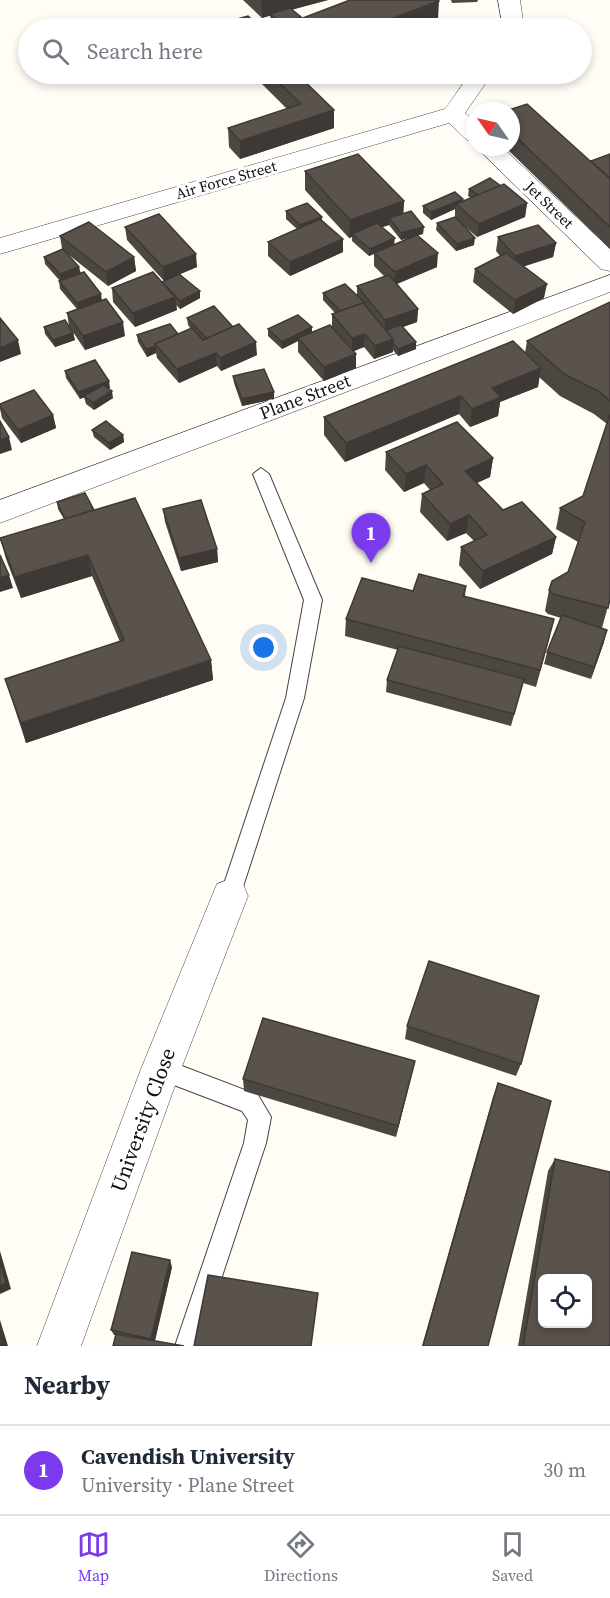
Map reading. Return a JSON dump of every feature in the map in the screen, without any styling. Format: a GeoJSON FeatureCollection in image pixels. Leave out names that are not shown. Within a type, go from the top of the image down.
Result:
{"type":"FeatureCollection","features":[{"type":"Feature","properties":{"kind":"street"},"geometry":{"type":"LineString","coordinates":[[509,0],[513,18]]}},
{"type":"Feature","properties":{"kind":"street"},"geometry":{"type":"LineString","coordinates":[[466,126],[453,114],[474,84]]}},
{"type":"Feature","properties":{"kind":"street","name":"Air Force Street"},"geometry":{"type":"LineString","coordinates":[[0,246],[453,114]]}},
{"type":"Feature","properties":{"kind":"street","name":"Jet Street"},"geometry":{"type":"LineString","coordinates":[[497,156],[610,263]]}},
{"type":"Feature","properties":{"kind":"street","name":"Plane Street"},"geometry":{"type":"LineString","coordinates":[[0,512],[610,283]]}},
{"type":"Feature","properties":{"kind":"street","name":"University Close"},"geometry":{"type":"LineString","coordinates":[[59,1346],[161,1069],[230,896]]}},
{"type":"Feature","properties":{"kind":"lane"},"geometry":{"type":"LineString","coordinates":[[230,896],[295,698],[313,600],[261,474]]}},
{"type":"Feature","properties":{"kind":"lane"},"geometry":{"type":"LineString","coordinates":[[161,1069],[250,1103],[260,1117],[255,1143],[187,1346]]}},
{"type":"Feature","properties":{"kind":"building"},"geometry":{"type":"Polygon","coordinates":[[[350,0],[439,1],[394,18],[303,18],[350,0]]]}},
{"type":"Feature","properties":{"kind":"building"},"geometry":{"type":"Polygon","coordinates":[[[290,8],[301,17],[275,18],[270,14],[290,8]]]}},
{"type":"Feature","properties":{"kind":"building"},"geometry":{"type":"Polygon","coordinates":[[[280,84],[307,84],[334,110],[240,141],[228,128],[301,104],[280,84]]]}},
{"type":"Feature","properties":{"kind":"building"},"geometry":{"type":"Polygon","coordinates":[[[527,104],[610,179],[610,227],[520,141],[520,106],[527,104]]]}},
{"type":"Feature","properties":{"kind":"building"},"geometry":{"type":"Polygon","coordinates":[[[358,154],[404,201],[350,220],[305,171],[358,154]]]}},
{"type":"Feature","properties":{"kind":"building"},"geometry":{"type":"Polygon","coordinates":[[[610,154],[610,178],[591,161],[610,154]]]}},
{"type":"Feature","properties":{"kind":"building"},"geometry":{"type":"Polygon","coordinates":[[[490,178],[501,186],[478,195],[469,189],[490,178]]]}},
{"type":"Feature","properties":{"kind":"building"},"geometry":{"type":"Polygon","coordinates":[[[504,184],[527,203],[479,224],[456,204],[504,184]]]}},
{"type":"Feature","properties":{"kind":"building"},"geometry":{"type":"Polygon","coordinates":[[[455,192],[463,199],[431,212],[423,206],[455,192]]]}},
{"type":"Feature","properties":{"kind":"building"},"geometry":{"type":"Polygon","coordinates":[[[307,203],[322,217],[300,225],[286,211],[307,203]]]}},
{"type":"Feature","properties":{"kind":"building"},"geometry":{"type":"Polygon","coordinates":[[[411,211],[424,227],[401,233],[389,218],[411,211]]]}},
{"type":"Feature","properties":{"kind":"building"},"geometry":{"type":"Polygon","coordinates":[[[159,214],[196,254],[163,267],[125,227],[159,214]]]}},
{"type":"Feature","properties":{"kind":"building"},"geometry":{"type":"Polygon","coordinates":[[[455,217],[475,238],[457,244],[437,223],[455,217]]]}},
{"type":"Feature","properties":{"kind":"building"},"geometry":{"type":"Polygon","coordinates":[[[320,219],[343,239],[290,262],[268,242],[320,219]]]}},
{"type":"Feature","properties":{"kind":"building"},"geometry":{"type":"Polygon","coordinates":[[[89,222],[134,257],[106,272],[60,236],[89,222]]]}},
{"type":"Feature","properties":{"kind":"building"},"geometry":{"type":"Polygon","coordinates":[[[377,223],[395,238],[370,249],[352,234],[377,223]]]}},
{"type":"Feature","properties":{"kind":"building"},"geometry":{"type":"Polygon","coordinates":[[[538,225],[556,243],[515,256],[498,237],[538,225]]]}},
{"type":"Feature","properties":{"kind":"building"},"geometry":{"type":"Polygon","coordinates":[[[417,235],[438,253],[395,272],[374,253],[417,235]]]}},
{"type":"Feature","properties":{"kind":"building"},"geometry":{"type":"Polygon","coordinates":[[[63,249],[79,267],[60,274],[44,257],[63,249]]]}},
{"type":"Feature","properties":{"kind":"building"},"geometry":{"type":"Polygon","coordinates":[[[506,253],[547,284],[515,300],[475,269],[506,253]]]}},
{"type":"Feature","properties":{"kind":"building"},"geometry":{"type":"Polygon","coordinates":[[[84,272],[101,294],[77,303],[59,281],[84,272]]]}},
{"type":"Feature","properties":{"kind":"building"},"geometry":{"type":"Polygon","coordinates":[[[153,272],[175,297],[133,313],[112,288],[153,272]]]}},
{"type":"Feature","properties":{"kind":"building"},"geometry":{"type":"Polygon","coordinates":[[[179,274],[200,291],[180,301],[162,282],[179,274]]]}},
{"type":"Feature","properties":{"kind":"building"},"geometry":{"type":"Polygon","coordinates":[[[389,275],[418,309],[385,320],[357,286],[389,275]]]}},
{"type":"Feature","properties":{"kind":"building"},"geometry":{"type":"Polygon","coordinates":[[[345,284],[364,304],[340,311],[323,293],[345,284]]]}},
{"type":"Feature","properties":{"kind":"building"},"geometry":{"type":"Polygon","coordinates":[[[106,299],[123,322],[83,336],[67,313],[106,299]]]}},
{"type":"Feature","properties":{"kind":"building"},"geometry":{"type":"Polygon","coordinates":[[[610,302],[610,401],[600,392],[564,374],[527,341],[610,302]]]}},
{"type":"Feature","properties":{"kind":"building"},"geometry":{"type":"Polygon","coordinates":[[[363,303],[393,339],[375,346],[365,334],[352,338],[332,314],[363,303]]]}},
{"type":"Feature","properties":{"kind":"building"},"geometry":{"type":"Polygon","coordinates":[[[214,306],[233,327],[207,339],[187,318],[214,306]]]}},
{"type":"Feature","properties":{"kind":"building"},"geometry":{"type":"Polygon","coordinates":[[[298,315],[312,327],[282,342],[268,329],[298,315]]]}},
{"type":"Feature","properties":{"kind":"building"},"geometry":{"type":"Polygon","coordinates":[[[0,318],[18,340],[0,348],[0,318]]]}},
{"type":"Feature","properties":{"kind":"building"},"geometry":{"type":"Polygon","coordinates":[[[65,320],[73,333],[53,340],[44,327],[65,320]]]}},
{"type":"Feature","properties":{"kind":"building"},"geometry":{"type":"Polygon","coordinates":[[[170,324],[178,334],[155,344],[156,346],[146,349],[137,335],[170,324]]]}},
{"type":"Feature","properties":{"kind":"building"},"geometry":{"type":"Polygon","coordinates":[[[239,324],[256,342],[220,358],[216,353],[177,369],[155,344],[192,328],[203,340],[239,324]]]}},
{"type":"Feature","properties":{"kind":"building"},"geometry":{"type":"Polygon","coordinates":[[[330,325],[356,354],[324,367],[298,338],[330,325]]]}},
{"type":"Feature","properties":{"kind":"building"},"geometry":{"type":"Polygon","coordinates":[[[401,325],[416,342],[398,349],[386,330],[401,325]]]}},
{"type":"Feature","properties":{"kind":"building"},"geometry":{"type":"Polygon","coordinates":[[[513,341],[541,368],[492,388],[501,397],[472,409],[461,396],[346,443],[324,417],[513,341]]]}},
{"type":"Feature","properties":{"kind":"building"},"geometry":{"type":"Polygon","coordinates":[[[95,360],[109,381],[78,392],[65,371],[95,360]]]}},
{"type":"Feature","properties":{"kind":"building"},"geometry":{"type":"Polygon","coordinates":[[[264,369],[274,392],[242,399],[233,376],[264,369]]]}},
{"type":"Feature","properties":{"kind":"building"},"geometry":{"type":"Polygon","coordinates":[[[103,385],[112,391],[93,403],[84,396],[103,385]]]}},
{"type":"Feature","properties":{"kind":"building"},"geometry":{"type":"Polygon","coordinates":[[[34,390],[53,415],[18,430],[0,404],[34,390]]]}},
{"type":"Feature","properties":{"kind":"building"},"geometry":{"type":"Polygon","coordinates":[[[610,414],[610,599],[608,608],[553,594],[549,590],[552,581],[568,572],[585,522],[560,508],[583,496],[610,414]]]}},
{"type":"Feature","properties":{"kind":"building"},"geometry":{"type":"Polygon","coordinates":[[[0,421],[9,437],[0,440],[0,421]]]}},
{"type":"Feature","properties":{"kind":"building"},"geometry":{"type":"Polygon","coordinates":[[[106,421],[123,435],[109,443],[92,430],[106,421]]]}},
{"type":"Feature","properties":{"kind":"building"},"geometry":{"type":"Polygon","coordinates":[[[457,422],[493,458],[465,471],[503,510],[522,502],[556,537],[483,571],[461,547],[487,535],[469,515],[450,524],[422,494],[443,484],[426,465],[406,474],[386,452],[457,422]]]}},
{"type":"Feature","properties":{"kind":"building"},"geometry":{"type":"Polygon","coordinates":[[[85,493],[94,510],[65,519],[57,502],[85,493]]]}},
{"type":"Feature","properties":{"kind":"building"},"geometry":{"type":"Polygon","coordinates":[[[135,498],[211,660],[21,723],[5,679],[124,640],[88,555],[15,577],[0,538],[135,498]]]}},
{"type":"Feature","properties":{"kind":"building"},"geometry":{"type":"Polygon","coordinates":[[[201,500],[217,549],[179,558],[163,509],[201,500]]]}},
{"type":"Feature","properties":{"kind":"building"},"geometry":{"type":"Polygon","coordinates":[[[0,555],[9,575],[0,578],[0,555]]]}},
{"type":"Feature","properties":{"kind":"building"},"geometry":{"type":"Polygon","coordinates":[[[419,574],[466,586],[463,596],[554,619],[540,670],[346,619],[362,578],[413,591],[419,574]]]}},
{"type":"Feature","properties":{"kind":"building"},"geometry":{"type":"Polygon","coordinates":[[[562,615],[607,630],[594,667],[547,652],[562,615]]]}},
{"type":"Feature","properties":{"kind":"building"},"geometry":{"type":"Polygon","coordinates":[[[399,646],[524,679],[514,714],[387,680],[399,646]]]}},
{"type":"Feature","properties":{"kind":"building"},"geometry":{"type":"Polygon","coordinates":[[[429,961],[539,996],[521,1064],[407,1026],[429,961]]]}},
{"type":"Feature","properties":{"kind":"building"},"geometry":{"type":"Polygon","coordinates":[[[263,1018],[415,1061],[398,1126],[243,1079],[263,1018]]]}},
{"type":"Feature","properties":{"kind":"building"},"geometry":{"type":"Polygon","coordinates":[[[498,1083],[551,1101],[488,1346],[423,1346],[498,1083]]]}},
{"type":"Feature","properties":{"kind":"building"},"geometry":{"type":"Polygon","coordinates":[[[555,1159],[610,1172],[610,1346],[523,1346],[555,1159]]]}},
{"type":"Feature","properties":{"kind":"building"},"geometry":{"type":"Polygon","coordinates":[[[132,1252],[170,1260],[151,1339],[111,1330],[132,1252]]]}},
{"type":"Feature","properties":{"kind":"building"},"geometry":{"type":"Polygon","coordinates":[[[0,1261],[6,1283],[0,1286],[0,1261]]]}},
{"type":"Feature","properties":{"kind":"building"},"geometry":{"type":"Polygon","coordinates":[[[208,1275],[318,1293],[311,1346],[194,1346],[208,1275]]]}},
{"type":"Feature","properties":{"kind":"building"},"geometry":{"type":"Polygon","coordinates":[[[116,1334],[184,1346],[113,1346],[116,1334]]]}},
{"type":"Feature","properties":{"kind":"place","name":"Cavendish University"},"geometry":{"type":"Point","coordinates":[371,563]}}]}
